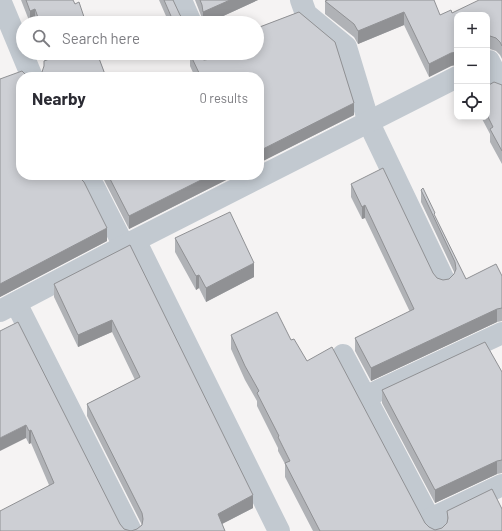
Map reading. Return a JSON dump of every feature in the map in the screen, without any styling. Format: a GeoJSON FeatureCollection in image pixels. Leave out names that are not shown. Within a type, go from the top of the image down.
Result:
{"type":"FeatureCollection","features":[{"type":"Feature","properties":{"kind":"street"},"geometry":{"type":"LineString","coordinates":[[0,0],[16,38]]}},
{"type":"Feature","properties":{"kind":"street"},"geometry":{"type":"LineString","coordinates":[[181,0],[188,16]]}},
{"type":"Feature","properties":{"kind":"street"},"geometry":{"type":"LineString","coordinates":[[301,0],[306,14],[346,46],[368,123],[444,280]]}},
{"type":"Feature","properties":{"kind":"street"},"geometry":{"type":"LineString","coordinates":[[493,59],[502,86]]}},
{"type":"Feature","properties":{"kind":"street"},"geometry":{"type":"LineString","coordinates":[[25,60],[30,72]]}},
{"type":"Feature","properties":{"kind":"street"},"geometry":{"type":"LineString","coordinates":[[264,176],[454,79]]}},
{"type":"Feature","properties":{"kind":"street"},"geometry":{"type":"LineString","coordinates":[[87,180],[94,187],[130,244],[279,531]]}},
{"type":"Feature","properties":{"kind":"street"},"geometry":{"type":"LineString","coordinates":[[131,531],[8,307],[256,180]]}},
{"type":"Feature","properties":{"kind":"street"},"geometry":{"type":"LineString","coordinates":[[365,397],[502,333]]}},
{"type":"Feature","properties":{"kind":"street"},"geometry":{"type":"LineString","coordinates":[[343,355],[433,525],[502,485]]}},
{"type":"Feature","properties":{"kind":"building"},"geometry":{"type":"Polygon","coordinates":[[[26,0],[73,0],[75,4],[79,2],[84,16],[38,16],[35,9],[30,11],[26,0]]]}},
{"type":"Feature","properties":{"kind":"building"},"geometry":{"type":"Polygon","coordinates":[[[164,0],[173,0],[181,16],[171,16],[164,0]]]}},
{"type":"Feature","properties":{"kind":"building"},"geometry":{"type":"Polygon","coordinates":[[[200,0],[230,0],[203,12],[200,0]]]}},
{"type":"Feature","properties":{"kind":"building"},"geometry":{"type":"Polygon","coordinates":[[[434,0],[440,15],[451,10],[452,13],[454,12],[454,52],[429,64],[404,12],[358,31],[354,24],[325,1],[434,0]]]}},
{"type":"Feature","properties":{"kind":"building"},"geometry":{"type":"Polygon","coordinates":[[[479,0],[502,0],[502,46],[496,38],[490,36],[490,12],[454,12],[479,0]]]}},
{"type":"Feature","properties":{"kind":"building"},"geometry":{"type":"Polygon","coordinates":[[[299,12],[335,42],[354,103],[264,148],[264,72],[199,72],[193,60],[264,60],[264,25],[299,12]]]}},
{"type":"Feature","properties":{"kind":"building"},"geometry":{"type":"Polygon","coordinates":[[[47,60],[100,60],[104,72],[42,72],[44,61],[47,60]]]}},
{"type":"Feature","properties":{"kind":"building"},"geometry":{"type":"Polygon","coordinates":[[[16,73],[16,180],[82,180],[107,228],[0,284],[0,79],[16,73]]]}},
{"type":"Feature","properties":{"kind":"building"},"geometry":{"type":"Polygon","coordinates":[[[494,82],[502,85],[502,151],[490,129],[493,127],[490,120],[490,84],[494,82]]]}},
{"type":"Feature","properties":{"kind":"building"},"geometry":{"type":"Polygon","coordinates":[[[383,168],[433,273],[437,278],[443,280],[449,279],[454,274],[456,269],[455,262],[421,190],[423,188],[466,279],[496,264],[502,276],[502,308],[371,368],[355,338],[414,309],[365,205],[362,207],[351,184],[383,168]]]}},
{"type":"Feature","properties":{"kind":"building"},"geometry":{"type":"Polygon","coordinates":[[[111,180],[201,180],[129,216],[111,180]]]}},
{"type":"Feature","properties":{"kind":"building"},"geometry":{"type":"Polygon","coordinates":[[[230,212],[254,263],[206,288],[199,275],[196,276],[175,238],[230,212]]]}},
{"type":"Feature","properties":{"kind":"building"},"geometry":{"type":"Polygon","coordinates":[[[130,245],[253,495],[218,514],[225,531],[131,531],[142,525],[142,513],[87,404],[140,377],[112,320],[78,335],[54,284],[130,245]]]}},
{"type":"Feature","properties":{"kind":"building"},"geometry":{"type":"Polygon","coordinates":[[[277,312],[291,340],[294,339],[307,361],[332,347],[425,523],[429,527],[435,530],[442,528],[447,523],[447,511],[492,489],[502,509],[502,531],[320,531],[285,463],[290,461],[257,393],[259,391],[245,366],[231,335],[277,312]]]}},
{"type":"Feature","properties":{"kind":"building"},"geometry":{"type":"Polygon","coordinates":[[[18,322],[120,524],[124,529],[131,531],[0,531],[0,511],[54,483],[31,430],[29,431],[26,425],[0,438],[0,331],[18,322]]]}},
{"type":"Feature","properties":{"kind":"building"},"geometry":{"type":"Polygon","coordinates":[[[485,342],[502,372],[502,460],[435,490],[382,390],[485,342]]]}}]}
